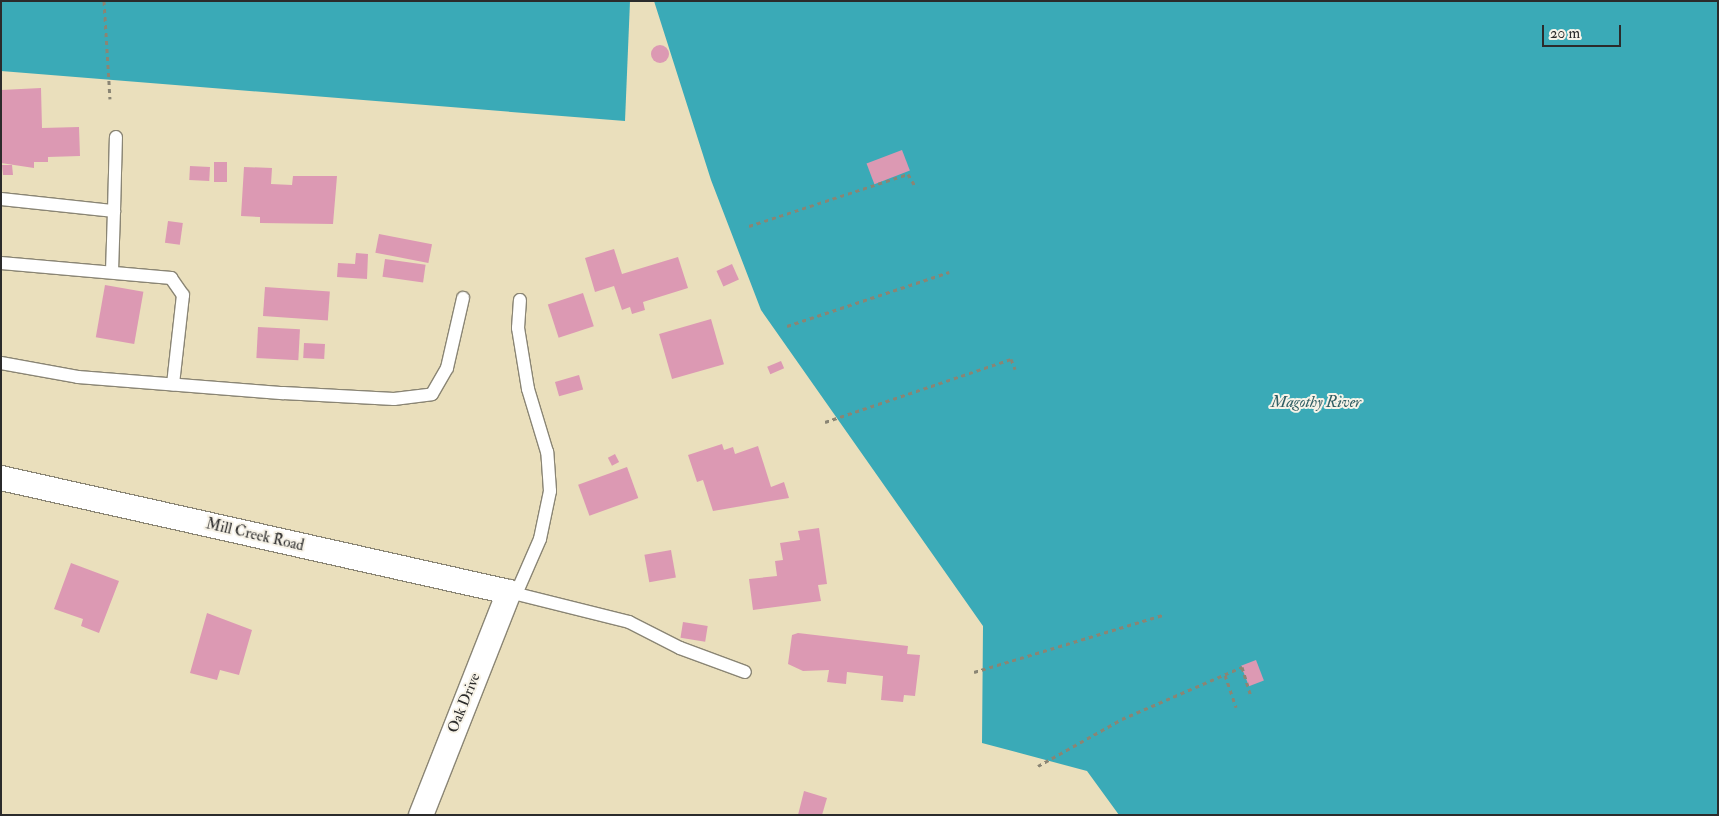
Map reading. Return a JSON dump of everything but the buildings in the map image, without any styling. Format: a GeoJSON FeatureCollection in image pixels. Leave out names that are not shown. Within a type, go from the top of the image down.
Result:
{"type":"FeatureCollection","features":[{"type":"Feature","properties":{"kind":"street","name":"Mill Creek Road"},"geometry":{"type":"LineString","coordinates":[[1,478],[512,593]]}},
{"type":"Feature","properties":{"kind":"street","name":"Oak Drive"},"geometry":{"type":"LineString","coordinates":[[421,815],[512,593]]}},
{"type":"Feature","properties":{"kind":"lane"},"geometry":{"type":"LineString","coordinates":[[112,272],[116,137]]}},
{"type":"Feature","properties":{"kind":"lane"},"geometry":{"type":"LineString","coordinates":[[1,199],[114,211]]}},
{"type":"Feature","properties":{"kind":"lane"},"geometry":{"type":"LineString","coordinates":[[1,264],[87,274],[112,272],[171,278],[183,295],[173,384]]}},
{"type":"Feature","properties":{"kind":"lane"},"geometry":{"type":"LineString","coordinates":[[1,363],[78,377],[173,384],[394,399],[432,394],[447,368],[463,298]]}},
{"type":"Feature","properties":{"kind":"lane"},"geometry":{"type":"LineString","coordinates":[[520,300],[518,328],[528,388],[547,452],[550,491],[540,539],[512,593],[629,622],[680,648],[746,672]]}},
{"type":"Feature","properties":{"kind":"path"},"geometry":{"type":"LineString","coordinates":[[104,1],[110,99]]}},
{"type":"Feature","properties":{"kind":"path"},"geometry":{"type":"LineString","coordinates":[[748,226],[908,174],[916,188]]}},
{"type":"Feature","properties":{"kind":"path"},"geometry":{"type":"LineString","coordinates":[[788,326],[949,272]]}},
{"type":"Feature","properties":{"kind":"path"},"geometry":{"type":"LineString","coordinates":[[824,422],[1011,359],[1015,369]]}},
{"type":"Feature","properties":{"kind":"path"},"geometry":{"type":"LineString","coordinates":[[974,672],[1163,615]]}},
{"type":"Feature","properties":{"kind":"path"},"geometry":{"type":"LineString","coordinates":[[1038,766],[1122,719],[1242,667],[1250,694]]}},
{"type":"Feature","properties":{"kind":"path"},"geometry":{"type":"LineString","coordinates":[[1225,675],[1236,707]]}},
{"type":"Feature","properties":{"kind":"water"},"geometry":{"type":"Polygon","coordinates":[[[1,1],[630,1],[625,121],[1,71],[1,1]]]}},
{"type":"Feature","properties":{"kind":"water","name":"Magothy River"},"geometry":{"type":"Polygon","coordinates":[[[654,1],[1718,1],[1718,815],[1119,815],[1087,771],[982,743],[983,626],[761,310],[711,180],[654,1]]]}}]}
